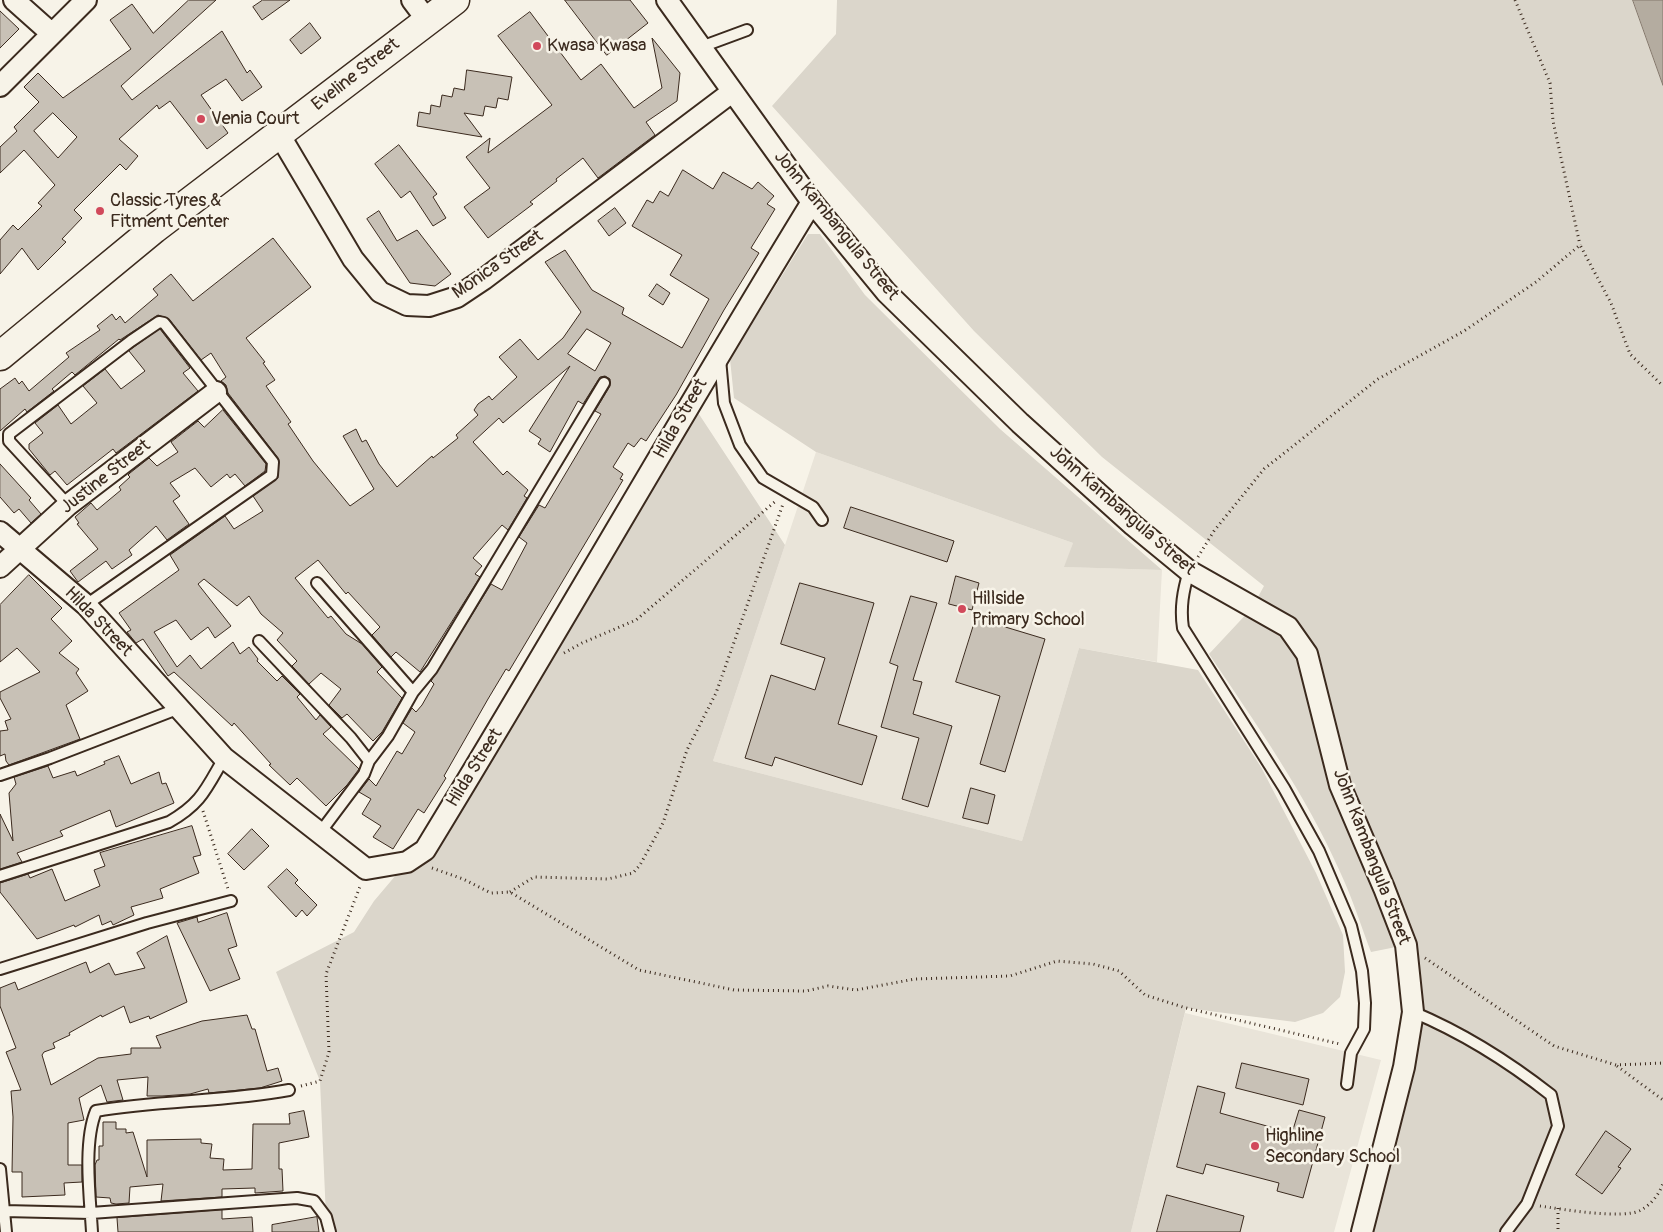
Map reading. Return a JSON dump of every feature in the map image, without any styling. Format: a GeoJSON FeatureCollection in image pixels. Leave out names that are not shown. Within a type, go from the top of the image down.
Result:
{"type":"FeatureCollection","features":[{"type":"Feature","properties":{"kind":"street"},"geometry":{"type":"LineString","coordinates":[[14,0],[51,33]]}},
{"type":"Feature","properties":{"kind":"street"},"geometry":{"type":"LineString","coordinates":[[0,86],[86,0]]}},
{"type":"Feature","properties":{"kind":"street","name":"Eveline Street"},"geometry":{"type":"LineString","coordinates":[[0,356],[154,229],[279,134],[420,10],[455,0]]}},
{"type":"Feature","properties":{"kind":"street","name":"John Kambangula Street"},"geometry":{"type":"LineString","coordinates":[[667,0],[812,202],[886,292],[956,362],[1112,506],[1189,571],[1288,627],[1306,654],[1340,786],[1384,888],[1406,945],[1413,1012],[1404,1068],[1362,1232]]}},
{"type":"Feature","properties":{"kind":"street","name":"Monica Street"},"geometry":{"type":"LineString","coordinates":[[279,134],[353,258],[380,292],[407,306],[429,306],[457,297],[484,279],[732,92]]}},
{"type":"Feature","properties":{"kind":"street","name":"Hilda Street"},"geometry":{"type":"LineString","coordinates":[[0,532],[86,605],[177,709],[224,758],[366,869],[407,862],[425,850],[534,672],[719,353],[812,202]]}},
{"type":"Feature","properties":{"kind":"street","name":"Justine Street"},"geometry":{"type":"LineString","coordinates":[[0,567],[19,547],[68,505],[216,392]]}},
{"type":"Feature","properties":{"kind":"lane"},"geometry":{"type":"LineString","coordinates":[[701,47],[747,30]]}},
{"type":"Feature","properties":{"kind":"lane"},"geometry":{"type":"LineString","coordinates":[[68,505],[9,441],[8,436],[154,324],[164,323],[216,392],[273,462],[272,475],[86,605]]}},
{"type":"Feature","properties":{"kind":"lane"},"geometry":{"type":"LineString","coordinates":[[719,353],[724,403],[740,445],[762,478],[813,507],[822,520]]}},
{"type":"Feature","properties":{"kind":"lane"},"geometry":{"type":"LineString","coordinates":[[320,834],[364,774],[369,761],[388,736],[413,692],[432,669],[604,383]]}},
{"type":"Feature","properties":{"kind":"lane"},"geometry":{"type":"LineString","coordinates":[[1189,571],[1182,596],[1181,614],[1184,628],[1284,788],[1319,851],[1351,926],[1362,971],[1365,1003],[1364,1029],[1353,1047],[1346,1084]]}},
{"type":"Feature","properties":{"kind":"lane"},"geometry":{"type":"LineString","coordinates":[[317,584],[413,692]]}},
{"type":"Feature","properties":{"kind":"lane"},"geometry":{"type":"LineString","coordinates":[[259,641],[351,738],[369,761]]}},
{"type":"Feature","properties":{"kind":"lane"},"geometry":{"type":"LineString","coordinates":[[0,775],[50,758],[177,709]]}},
{"type":"Feature","properties":{"kind":"lane"},"geometry":{"type":"LineString","coordinates":[[0,876],[169,822],[188,812],[200,799],[224,758]]}},
{"type":"Feature","properties":{"kind":"lane"},"geometry":{"type":"LineString","coordinates":[[0,968],[147,923],[232,901]]}},
{"type":"Feature","properties":{"kind":"lane"},"geometry":{"type":"LineString","coordinates":[[1413,1012],[1448,1027],[1518,1069],[1551,1096],[1558,1126],[1527,1204],[1506,1232]]}},
{"type":"Feature","properties":{"kind":"lane"},"geometry":{"type":"LineString","coordinates":[[92,1232],[90,1141],[91,1122],[96,1110],[129,1104],[256,1096],[289,1090]]}},
{"type":"Feature","properties":{"kind":"lane"},"geometry":{"type":"LineString","coordinates":[[0,1169],[6,1232]]}},
{"type":"Feature","properties":{"kind":"lane"},"geometry":{"type":"LineString","coordinates":[[4,1211],[91,1213],[297,1198],[314,1200],[326,1217],[330,1232]]}},
{"type":"Feature","properties":{"kind":"path"},"geometry":{"type":"LineString","coordinates":[[1515,0],[1550,83],[1553,121],[1580,245],[1611,303],[1630,354],[1663,386]]}},
{"type":"Feature","properties":{"kind":"path"},"geometry":{"type":"LineString","coordinates":[[1189,571],[1214,531],[1264,468],[1378,379],[1464,331],[1536,282],[1580,245]]}},
{"type":"Feature","properties":{"kind":"path"},"geometry":{"type":"LineString","coordinates":[[534,672],[582,643],[636,620],[787,492]]}},
{"type":"Feature","properties":{"kind":"path"},"geometry":{"type":"LineString","coordinates":[[407,862],[438,869],[491,893],[510,892],[534,877],[608,879],[633,873],[640,865],[663,823],[687,750],[716,693],[787,492]]}},
{"type":"Feature","properties":{"kind":"path"},"geometry":{"type":"LineString","coordinates":[[200,799],[232,901]]}},
{"type":"Feature","properties":{"kind":"path"},"geometry":{"type":"LineString","coordinates":[[289,1090],[320,1081],[329,1052],[326,974],[366,869]]}},
{"type":"Feature","properties":{"kind":"path"},"geometry":{"type":"LineString","coordinates":[[510,892],[639,970],[734,990],[806,990],[828,986],[856,990],[915,979],[1010,976],[1057,962],[1093,964],[1119,972],[1145,995],[1178,1006],[1353,1047]]}},
{"type":"Feature","properties":{"kind":"path"},"geometry":{"type":"LineString","coordinates":[[1406,945],[1554,1046],[1616,1066],[1663,1100]]}},
{"type":"Feature","properties":{"kind":"path"},"geometry":{"type":"LineString","coordinates":[[1616,1066],[1663,1063]]}},
{"type":"Feature","properties":{"kind":"path"},"geometry":{"type":"LineString","coordinates":[[1527,1204],[1611,1214],[1641,1210],[1660,1193],[1663,1183]]}},
{"type":"Feature","properties":{"kind":"path"},"geometry":{"type":"LineString","coordinates":[[1558,1208],[1558,1232]]}},
{"type":"Feature","properties":{"kind":"shaded area"},"geometry":{"type":"Polygon","coordinates":[[[837,0],[1633,0],[1663,85],[1663,1232],[1362,1232],[1404,1068],[1406,945],[1371,952],[1345,884],[1313,817],[1280,761],[1209,654],[1252,608],[1264,586],[1102,457],[974,331],[772,106],[836,34],[837,0]]]}},
{"type":"Feature","properties":{"kind":"shaded area"},"geometry":{"type":"Polygon","coordinates":[[[1633,0],[1663,0],[1663,85],[1633,0]]]}},
{"type":"Feature","properties":{"kind":"shaded area"},"geometry":{"type":"Polygon","coordinates":[[[808,234],[820,234],[865,295],[1000,429],[1162,570],[1064,567],[1073,543],[816,452],[734,398],[730,359],[808,234]]]}},
{"type":"Feature","properties":{"kind":"shaded area"},"geometry":{"type":"Polygon","coordinates":[[[691,402],[785,545],[713,761],[1022,841],[1079,648],[1198,670],[1261,767],[1316,873],[1343,935],[1345,972],[1340,997],[1323,1013],[1295,1022],[1186,1008],[1131,1232],[330,1232],[326,1217],[320,1081],[276,972],[354,932],[374,901],[407,862],[691,402]]]}},
{"type":"Feature","properties":{"kind":"shaded area","name":"Hillside Primary School"},"geometry":{"type":"Polygon","coordinates":[[[816,452],[1073,543],[1065,567],[1162,570],[1157,662],[1079,648],[1022,841],[713,761],[816,452]]]}},
{"type":"Feature","properties":{"kind":"shaded area","name":"Highline Secondary School"},"geometry":{"type":"Polygon","coordinates":[[[1185,1013],[1381,1060],[1334,1232],[1131,1232],[1185,1013]]]}},
{"type":"Feature","properties":{"kind":"building"},"geometry":{"type":"Polygon","coordinates":[[[189,0],[216,0],[121,86],[132,100],[222,31],[247,73],[250,70],[262,87],[242,101],[226,79],[201,95],[228,133],[207,149],[170,101],[159,109],[157,105],[119,139],[138,156],[126,170],[120,164],[74,210],[82,218],[62,239],[66,242],[38,270],[22,248],[0,274],[0,240],[13,225],[18,230],[42,206],[38,203],[55,185],[24,150],[0,173],[0,147],[17,131],[14,127],[39,102],[24,87],[38,73],[63,98],[131,49],[110,20],[132,4],[153,33],[189,0]],[[53,113],[34,131],[58,158],[77,137],[53,113]]]}},
{"type":"Feature","properties":{"kind":"building"},"geometry":{"type":"Polygon","coordinates":[[[263,0],[290,0],[262,20],[253,7],[263,0]]]}},
{"type":"Feature","properties":{"kind":"building"},"geometry":{"type":"Polygon","coordinates":[[[565,0],[630,0],[648,23],[607,55],[565,0]]]}},
{"type":"Feature","properties":{"kind":"building"},"geometry":{"type":"Polygon","coordinates":[[[0,11],[19,29],[0,48],[0,11]]]}},
{"type":"Feature","properties":{"kind":"building"},"geometry":{"type":"Polygon","coordinates":[[[530,12],[581,80],[601,64],[634,108],[662,88],[652,38],[680,73],[677,101],[646,122],[655,135],[598,178],[583,158],[530,202],[533,204],[488,238],[464,207],[490,188],[466,157],[490,138],[488,153],[552,105],[498,36],[530,12]]]}},
{"type":"Feature","properties":{"kind":"building"},"geometry":{"type":"Polygon","coordinates":[[[310,23],[321,38],[301,54],[290,40],[310,23]]]}},
{"type":"Feature","properties":{"kind":"building"},"geometry":{"type":"Polygon","coordinates":[[[467,70],[512,77],[508,100],[498,98],[496,108],[485,106],[483,116],[464,113],[482,137],[417,126],[419,112],[430,114],[431,105],[440,107],[442,95],[452,97],[454,88],[464,90],[467,70]]]}},
{"type":"Feature","properties":{"kind":"building"},"geometry":{"type":"Polygon","coordinates":[[[399,145],[437,194],[433,197],[446,218],[433,226],[410,191],[401,198],[375,164],[399,145]]]}},
{"type":"Feature","properties":{"kind":"building"},"geometry":{"type":"Polygon","coordinates":[[[683,170],[713,189],[723,172],[752,189],[758,182],[774,196],[767,204],[775,209],[751,248],[759,253],[676,395],[646,441],[641,438],[634,447],[628,443],[613,467],[623,474],[620,479],[623,480],[509,671],[506,669],[488,699],[444,776],[446,778],[424,813],[418,809],[393,849],[373,837],[381,826],[362,814],[371,799],[359,792],[369,779],[376,786],[397,751],[402,754],[415,732],[403,723],[412,708],[416,712],[422,705],[434,684],[431,681],[491,584],[502,590],[527,543],[519,537],[539,505],[545,508],[601,414],[595,411],[610,386],[610,379],[605,376],[600,377],[583,404],[578,401],[550,452],[538,444],[541,439],[529,431],[570,366],[503,423],[499,418],[473,442],[503,475],[507,471],[528,490],[524,496],[527,498],[508,530],[502,525],[473,558],[482,566],[475,574],[480,577],[420,672],[396,652],[391,657],[372,635],[380,627],[348,592],[346,594],[318,560],[295,578],[328,618],[331,616],[346,634],[362,644],[382,667],[377,672],[402,698],[382,732],[373,741],[347,714],[342,718],[329,705],[341,689],[321,673],[309,684],[292,666],[297,661],[277,640],[283,633],[261,614],[249,596],[237,606],[204,579],[198,584],[231,626],[215,638],[208,627],[191,640],[176,620],[154,632],[177,667],[190,655],[201,669],[233,642],[240,654],[249,647],[258,659],[257,661],[277,681],[282,676],[300,694],[297,697],[316,720],[320,715],[331,727],[323,734],[359,769],[347,785],[326,806],[297,778],[290,785],[269,765],[271,764],[234,723],[232,726],[174,672],[168,676],[143,639],[136,643],[127,632],[131,630],[119,613],[179,570],[170,555],[225,516],[234,529],[263,511],[253,496],[278,478],[278,458],[228,393],[226,385],[221,381],[226,377],[211,353],[201,360],[169,319],[158,315],[119,339],[75,375],[72,372],[52,389],[54,391],[27,412],[25,409],[0,431],[0,389],[15,378],[19,384],[22,381],[29,391],[69,357],[66,353],[100,330],[97,326],[112,314],[116,320],[120,316],[125,323],[158,295],[153,289],[171,274],[193,301],[273,238],[311,287],[246,338],[265,362],[263,363],[275,380],[266,386],[291,422],[288,424],[313,461],[350,506],[374,489],[343,436],[356,429],[362,442],[366,440],[379,464],[397,487],[432,456],[433,458],[458,438],[456,435],[478,415],[474,410],[478,404],[489,396],[492,400],[517,377],[499,357],[520,339],[538,360],[563,338],[581,312],[545,262],[565,250],[592,290],[624,308],[622,314],[682,348],[709,299],[670,275],[682,255],[632,226],[647,200],[653,203],[660,191],[668,196],[683,170]],[[587,329],[568,354],[595,371],[611,343],[587,329]]]}},
{"type":"Feature","properties":{"kind":"building"},"geometry":{"type":"Polygon","coordinates":[[[615,208],[626,223],[609,236],[598,221],[615,208]]]}},
{"type":"Feature","properties":{"kind":"building"},"geometry":{"type":"Polygon","coordinates":[[[379,211],[397,241],[417,230],[451,274],[435,286],[410,283],[367,219],[379,211]]]}},
{"type":"Feature","properties":{"kind":"building"},"geometry":{"type":"Polygon","coordinates":[[[657,284],[670,293],[663,305],[649,296],[657,284]]]}},
{"type":"Feature","properties":{"kind":"building"},"geometry":{"type":"Polygon","coordinates":[[[160,329],[190,368],[183,373],[198,391],[116,453],[113,449],[67,485],[55,471],[50,475],[29,449],[29,444],[43,433],[35,423],[58,405],[71,424],[97,403],[83,386],[105,369],[121,389],[145,371],[129,351],[160,329]]]}},
{"type":"Feature","properties":{"kind":"building"},"geometry":{"type":"Polygon","coordinates":[[[223,410],[266,464],[265,471],[245,486],[235,474],[230,478],[227,474],[211,487],[195,468],[170,483],[180,496],[173,501],[189,524],[167,540],[156,526],[129,550],[132,555],[112,569],[106,561],[78,582],[70,571],[98,549],[77,524],[79,523],[75,517],[91,503],[97,510],[121,490],[119,487],[130,477],[128,475],[149,458],[157,466],[178,452],[171,442],[198,421],[204,427],[223,410]]]}},
{"type":"Feature","properties":{"kind":"building"},"geometry":{"type":"Polygon","coordinates":[[[0,464],[31,498],[29,500],[41,514],[31,523],[19,509],[14,513],[0,497],[0,464]]]}},
{"type":"Feature","properties":{"kind":"building"},"geometry":{"type":"Polygon","coordinates":[[[851,507],[954,541],[947,562],[844,528],[851,507]]]}},
{"type":"Feature","properties":{"kind":"building"},"geometry":{"type":"Polygon","coordinates":[[[29,575],[62,608],[51,619],[72,641],[59,653],[79,669],[76,673],[88,691],[66,705],[80,739],[9,765],[5,754],[0,756],[0,731],[8,730],[5,721],[11,719],[0,698],[0,692],[40,672],[17,648],[0,662],[0,605],[29,575]]]}},
{"type":"Feature","properties":{"kind":"building"},"geometry":{"type":"Polygon","coordinates":[[[956,576],[979,583],[972,610],[949,604],[956,576]]]}},
{"type":"Feature","properties":{"kind":"building"},"geometry":{"type":"Polygon","coordinates":[[[800,583],[874,603],[838,724],[877,736],[862,785],[775,757],[772,766],[745,758],[771,675],[815,690],[825,658],[781,644],[800,583]]]}},
{"type":"Feature","properties":{"kind":"building"},"geometry":{"type":"Polygon","coordinates":[[[911,596],[937,603],[913,680],[922,682],[913,714],[952,726],[928,807],[902,799],[919,738],[881,727],[898,666],[890,663],[911,596]]]}},
{"type":"Feature","properties":{"kind":"building"},"geometry":{"type":"Polygon","coordinates":[[[977,615],[1003,623],[1002,626],[1045,639],[1005,772],[980,764],[1000,696],[956,682],[977,615]]]}},
{"type":"Feature","properties":{"kind":"building"},"geometry":{"type":"Polygon","coordinates":[[[119,756],[131,784],[159,772],[162,784],[166,783],[174,803],[116,827],[110,810],[60,831],[63,836],[17,853],[22,862],[0,869],[0,814],[13,841],[9,793],[16,784],[14,777],[48,766],[53,778],[75,771],[77,776],[119,756]]]}},
{"type":"Feature","properties":{"kind":"building"},"geometry":{"type":"Polygon","coordinates":[[[971,788],[995,795],[988,824],[963,818],[971,788]]]}},
{"type":"Feature","properties":{"kind":"building"},"geometry":{"type":"Polygon","coordinates":[[[192,826],[201,855],[193,857],[199,873],[160,889],[163,898],[131,907],[134,915],[113,925],[111,921],[102,925],[99,915],[75,927],[74,925],[37,939],[0,892],[0,883],[28,874],[30,878],[52,869],[65,901],[100,886],[94,870],[105,866],[100,853],[192,826]]]}},
{"type":"Feature","properties":{"kind":"building"},"geometry":{"type":"Polygon","coordinates":[[[252,829],[269,846],[244,870],[228,854],[252,829]]]}},
{"type":"Feature","properties":{"kind":"building"},"geometry":{"type":"Polygon","coordinates":[[[287,869],[298,880],[295,883],[317,905],[307,916],[302,910],[296,917],[268,887],[287,869]]]}},
{"type":"Feature","properties":{"kind":"building"},"geometry":{"type":"Polygon","coordinates":[[[227,913],[237,946],[228,949],[240,979],[210,991],[177,923],[197,917],[198,922],[227,913]]]}},
{"type":"Feature","properties":{"kind":"building"},"geometry":{"type":"Polygon","coordinates":[[[167,936],[187,1002],[150,1019],[149,1016],[130,1023],[124,1006],[102,1017],[101,1015],[69,1033],[70,1035],[53,1043],[55,1048],[44,1052],[42,1055],[51,1085],[98,1058],[131,1054],[131,1048],[161,1048],[156,1036],[202,1021],[247,1015],[252,1029],[255,1029],[267,1071],[278,1068],[282,1081],[260,1088],[209,1093],[208,1089],[190,1094],[147,1096],[148,1077],[117,1080],[123,1100],[107,1102],[101,1085],[79,1098],[84,1120],[68,1123],[68,1165],[82,1165],[82,1182],[64,1183],[65,1195],[22,1197],[22,1172],[12,1172],[13,1117],[11,1091],[21,1090],[6,1052],[16,1048],[0,1006],[0,988],[15,982],[18,990],[86,962],[90,973],[109,963],[115,975],[145,968],[137,953],[167,936]]]}},
{"type":"Feature","properties":{"kind":"building"},"geometry":{"type":"Polygon","coordinates":[[[1242,1063],[1309,1079],[1303,1105],[1236,1088],[1242,1063]]]}},
{"type":"Feature","properties":{"kind":"building"},"geometry":{"type":"Polygon","coordinates":[[[1198,1086],[1225,1093],[1220,1113],[1292,1133],[1299,1110],[1325,1117],[1303,1198],[1277,1191],[1279,1183],[1206,1164],[1203,1174],[1177,1167],[1198,1086]]]}},
{"type":"Feature","properties":{"kind":"building"},"geometry":{"type":"Polygon","coordinates":[[[304,1111],[309,1137],[279,1143],[279,1169],[282,1169],[283,1191],[255,1193],[255,1188],[222,1189],[222,1197],[161,1201],[163,1184],[130,1187],[129,1203],[116,1204],[111,1203],[110,1198],[96,1197],[95,1165],[97,1160],[99,1160],[99,1146],[103,1146],[103,1122],[116,1122],[116,1129],[126,1129],[126,1133],[133,1132],[147,1177],[147,1140],[201,1139],[201,1143],[212,1144],[210,1158],[224,1159],[223,1170],[252,1169],[253,1124],[290,1124],[289,1114],[304,1111]]]}},
{"type":"Feature","properties":{"kind":"building"},"geometry":{"type":"Polygon","coordinates":[[[1606,1131],[1631,1149],[1618,1167],[1621,1168],[1602,1194],[1576,1175],[1606,1131]]]}},
{"type":"Feature","properties":{"kind":"building"},"geometry":{"type":"Polygon","coordinates":[[[1167,1195],[1244,1216],[1240,1232],[1157,1232],[1167,1195]]]}},
{"type":"Feature","properties":{"kind":"building"},"geometry":{"type":"Polygon","coordinates":[[[222,1210],[222,1219],[252,1217],[253,1232],[118,1232],[117,1218],[222,1210]]]}},
{"type":"Feature","properties":{"kind":"building"},"geometry":{"type":"Polygon","coordinates":[[[317,1217],[319,1232],[272,1232],[272,1225],[317,1217]]]}},
{"type":"Feature","properties":{"kind":"place","name":"Kwasa Kwasa"},"geometry":{"type":"Point","coordinates":[537,46]}},
{"type":"Feature","properties":{"kind":"place","name":"Venia Court"},"geometry":{"type":"Point","coordinates":[201,119]}},
{"type":"Feature","properties":{"kind":"place","name":"Classic Tyres & Fitment Center"},"geometry":{"type":"Point","coordinates":[100,211]}},
{"type":"Feature","properties":{"kind":"place","name":"Hillside Primary School"},"geometry":{"type":"Point","coordinates":[962,609]}},
{"type":"Feature","properties":{"kind":"place","name":"Highline Secondary School"},"geometry":{"type":"Point","coordinates":[1255,1146]}}]}
